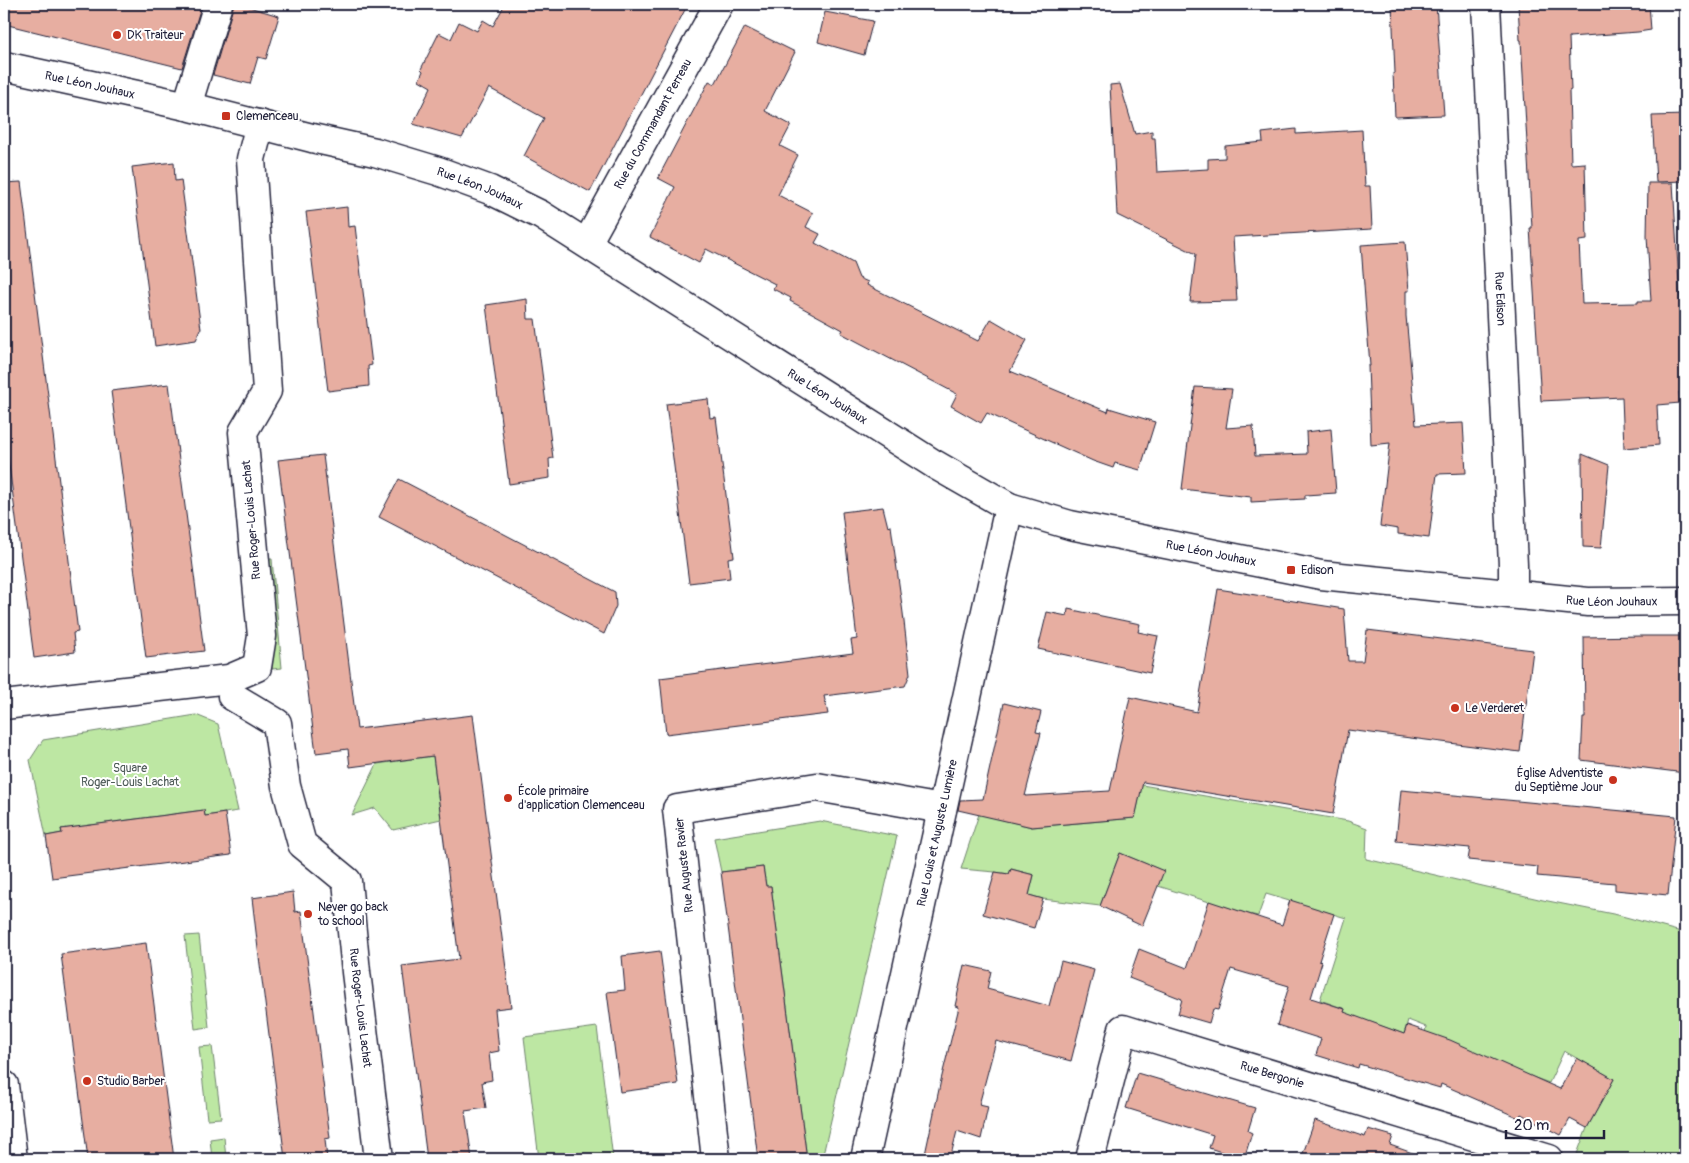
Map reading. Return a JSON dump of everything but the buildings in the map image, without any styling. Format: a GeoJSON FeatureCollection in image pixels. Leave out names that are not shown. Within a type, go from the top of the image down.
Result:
{"type":"FeatureCollection","features":[{"type":"Feature","properties":{"kind":"street"},"geometry":{"type":"LineString","coordinates":[[187,106],[218,4]]}},
{"type":"Feature","properties":{"kind":"street","name":"Rue du Commandant Perreau"},"geometry":{"type":"LineString","coordinates":[[587,243],[719,4]]}},
{"type":"Feature","properties":{"kind":"street","name":"Rue Edison"},"geometry":{"type":"LineString","coordinates":[[1486,4],[1513,565],[1512,594]]}},
{"type":"Feature","properties":{"kind":"street","name":"Rue Léon Jouhaux"},"geometry":{"type":"LineString","coordinates":[[4,66],[187,106],[375,152],[438,171],[490,190],[541,215],[587,243],[934,464],[1009,507],[1070,525],[1321,575],[1588,602],[1685,601]]}},
{"type":"Feature","properties":{"kind":"street","name":"Rue Roger-Louis Lachat"},"geometry":{"type":"LineString","coordinates":[[4,705],[229,679],[257,667],[262,636],[243,432],[266,391],[251,159],[260,124]]}},
{"type":"Feature","properties":{"kind":"street","name":"Rue Louis et Auguste Lumière"},"geometry":{"type":"LineString","coordinates":[[865,1159],[1009,507]]}},
{"type":"Feature","properties":{"kind":"street","name":"Rue Roger-Louis Lachat"},"geometry":{"type":"LineString","coordinates":[[232,696],[276,723],[286,786],[302,844],[347,880],[379,1159]]}},
{"type":"Feature","properties":{"kind":"street","name":"Rue Auguste Ravier"},"geometry":{"type":"LineString","coordinates":[[716,1159],[677,808],[817,787],[942,810]]}},
{"type":"Feature","properties":{"kind":"street","name":"Rue Bergonie"},"geometry":{"type":"LineString","coordinates":[[1090,1159],[1123,1029],[1549,1159]]}},
{"type":"Feature","properties":{"kind":"street"},"geometry":{"type":"LineString","coordinates":[[4,1085],[13,1159]]}},
{"type":"Feature","properties":{"kind":"green space"},"geometry":{"type":"Polygon","coordinates":[[[272,559],[282,668],[272,669],[261,560],[272,559]]]}},
{"type":"Feature","properties":{"kind":"green space","name":"Square Roger-Louis Lachat"},"geometry":{"type":"Polygon","coordinates":[[[196,715],[218,724],[238,811],[205,816],[204,810],[61,829],[62,833],[46,836],[30,760],[43,740],[196,715]]]}},
{"type":"Feature","properties":{"kind":"green space"},"geometry":{"type":"Polygon","coordinates":[[[433,756],[441,819],[393,830],[375,808],[352,815],[377,764],[433,756]]]}},
{"type":"Feature","properties":{"kind":"green space"},"geometry":{"type":"Polygon","coordinates":[[[1142,785],[1348,821],[1367,828],[1366,859],[1543,900],[1618,915],[1685,933],[1685,1159],[1593,1159],[1577,1154],[1587,1128],[1614,1079],[1564,1051],[1549,1083],[1425,1032],[1426,1027],[1408,1020],[1404,1034],[1344,1013],[1345,1009],[1320,1000],[1346,918],[1266,894],[1258,916],[1248,914],[1158,886],[1163,871],[1120,853],[1100,906],[1043,899],[1029,895],[1034,875],[1011,869],[1009,874],[961,869],[979,814],[1032,827],[1135,818],[1142,785]]]}},
{"type":"Feature","properties":{"kind":"green space"},"geometry":{"type":"Polygon","coordinates":[[[820,821],[897,836],[822,1159],[807,1159],[771,886],[766,886],[763,867],[721,872],[714,838],[820,821]]]}},
{"type":"Feature","properties":{"kind":"green space"},"geometry":{"type":"Polygon","coordinates":[[[199,935],[209,1027],[195,1029],[185,936],[199,935]]]}},
{"type":"Feature","properties":{"kind":"green space"},"geometry":{"type":"Polygon","coordinates":[[[597,1027],[613,1159],[539,1159],[524,1037],[597,1027]]]}},
{"type":"Feature","properties":{"kind":"green space"},"geometry":{"type":"Polygon","coordinates":[[[212,1046],[221,1118],[207,1119],[199,1047],[212,1046]]]}},
{"type":"Feature","properties":{"kind":"green space"},"geometry":{"type":"Polygon","coordinates":[[[224,1137],[226,1159],[212,1159],[210,1139],[224,1137]]]}},
{"type":"Feature","properties":{"kind":"place","name":"DK Traiteur"},"geometry":{"type":"Point","coordinates":[117,35]}},
{"type":"Feature","properties":{"kind":"place","name":"Clemenceau"},"geometry":{"type":"Point","coordinates":[226,116]}},
{"type":"Feature","properties":{"kind":"place","name":"Edison"},"geometry":{"type":"Point","coordinates":[1291,570]}},
{"type":"Feature","properties":{"kind":"place","name":"Le Verderet"},"geometry":{"type":"Point","coordinates":[1455,708]}},
{"type":"Feature","properties":{"kind":"place","name":"Église Adventiste du Septième Jour"},"geometry":{"type":"Point","coordinates":[1613,780]}},
{"type":"Feature","properties":{"kind":"place","name":"École primaire d'application Clemenceau"},"geometry":{"type":"Point","coordinates":[508,798]}},
{"type":"Feature","properties":{"kind":"place","name":"Never go back to school"},"geometry":{"type":"Point","coordinates":[308,914]}},
{"type":"Feature","properties":{"kind":"place","name":"Studio Barber"},"geometry":{"type":"Point","coordinates":[87,1081]}}]}
